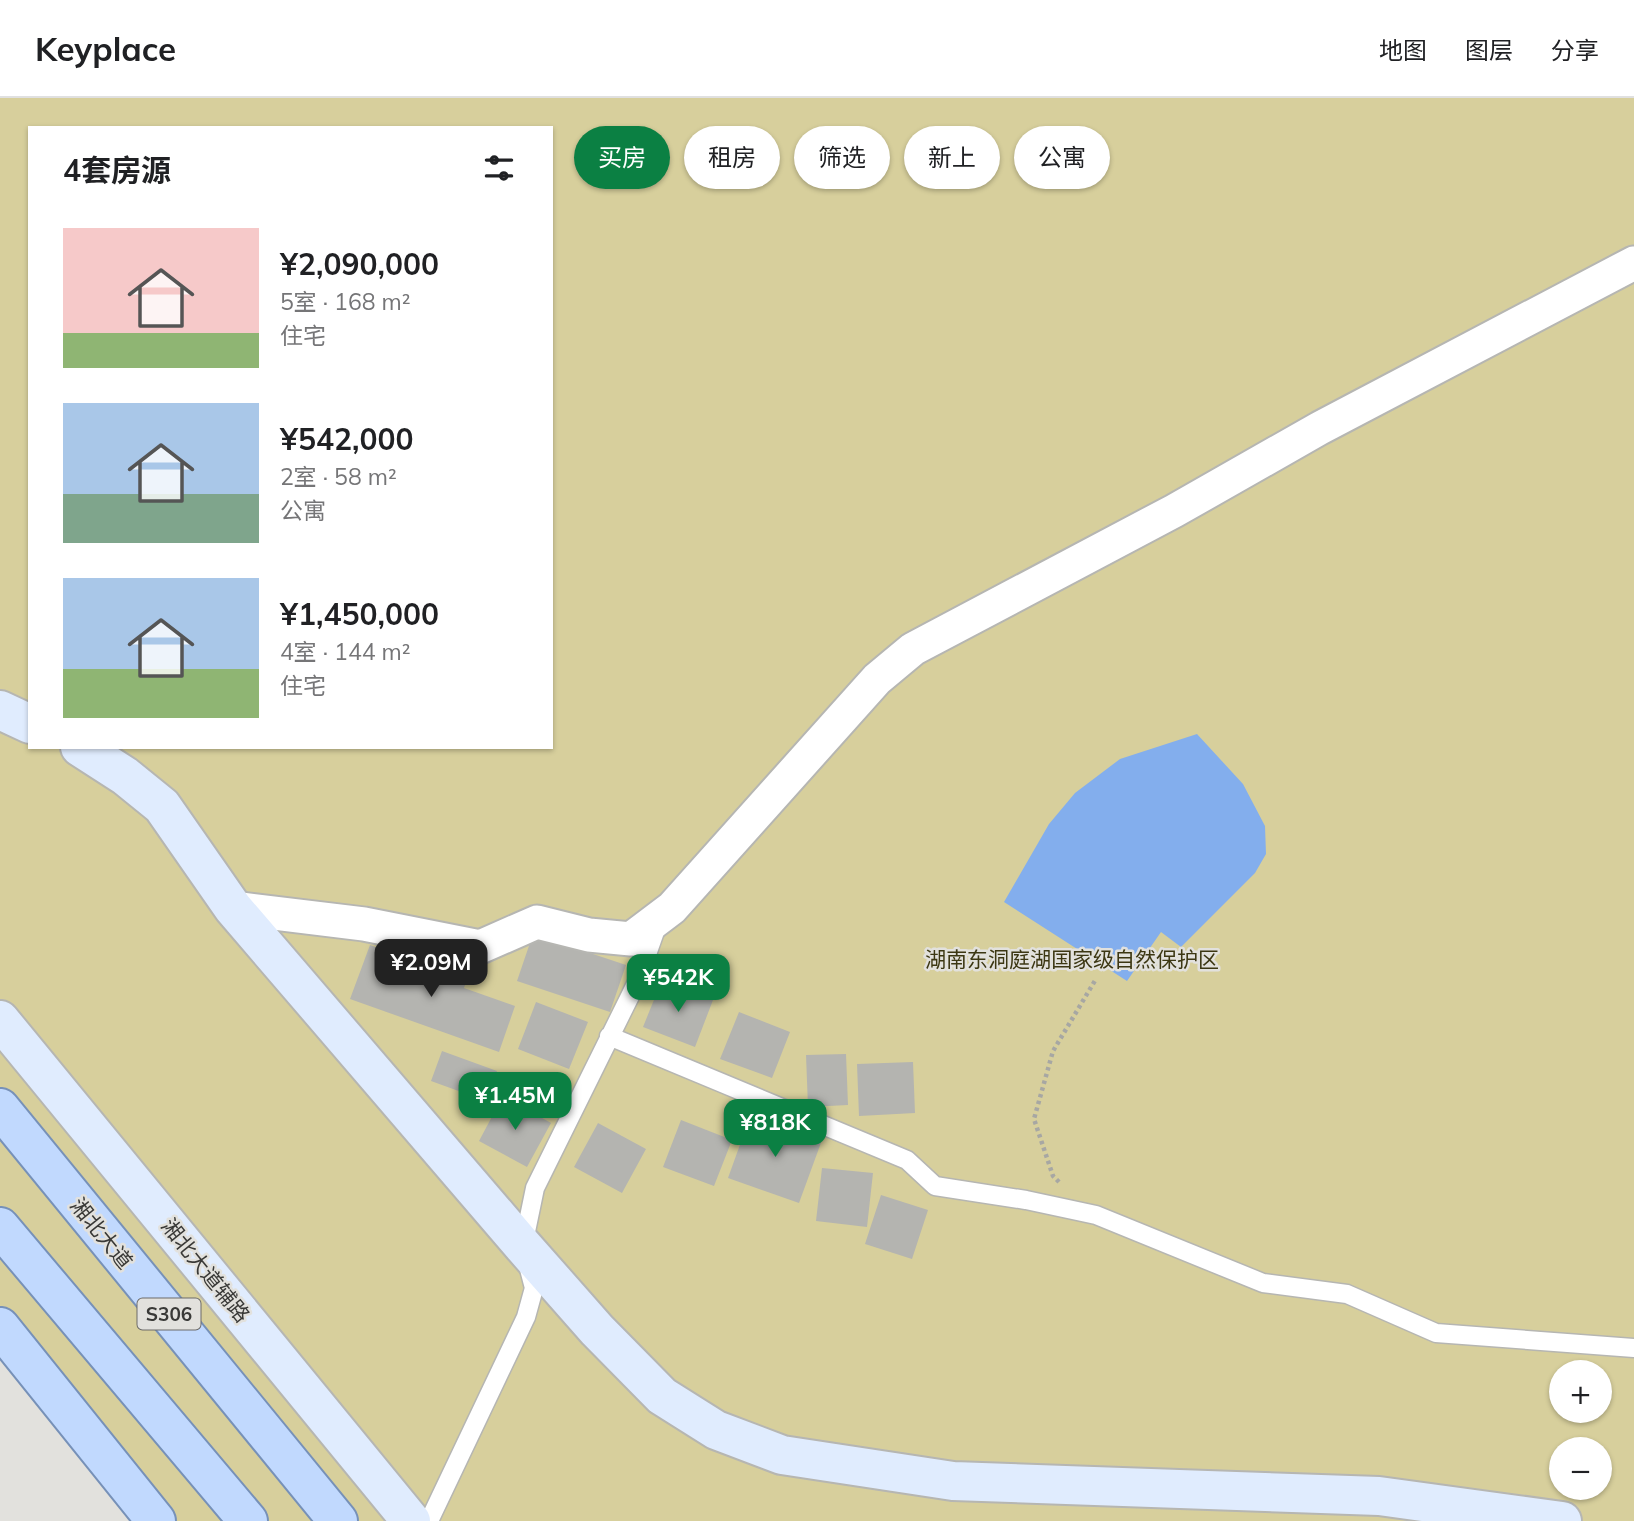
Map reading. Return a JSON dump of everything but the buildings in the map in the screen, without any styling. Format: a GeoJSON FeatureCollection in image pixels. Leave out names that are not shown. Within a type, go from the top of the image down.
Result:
{"type":"FeatureCollection","features":[{"type":"Feature","properties":{"kind":"main road","name":"湘北大道"},"geometry":{"type":"LineString","coordinates":[[0,1108],[338,1521]]}},
{"type":"Feature","properties":{"kind":"main road"},"geometry":{"type":"LineString","coordinates":[[0,1227],[248,1521]]}},
{"type":"Feature","properties":{"kind":"main road"},"geometry":{"type":"LineString","coordinates":[[0,1327],[156,1521]]}},
{"type":"Feature","properties":{"kind":"street"},"geometry":{"type":"LineString","coordinates":[[233,908],[364,924],[480,947],[537,922],[589,935],[631,939],[672,908],[877,679],[913,649],[1174,512],[1332,422],[1634,262]]}},
{"type":"Feature","properties":{"kind":"street"},"geometry":{"type":"LineString","coordinates":[[0,710],[28,723]]}},
{"type":"Feature","properties":{"kind":"street"},"geometry":{"type":"LineString","coordinates":[[83,749],[125,776],[162,806],[233,908],[597,1330],[662,1396],[716,1430],[782,1455],[953,1481],[1379,1496],[1562,1521]]}},
{"type":"Feature","properties":{"kind":"street","name":"湘北大道辅路"},"geometry":{"type":"LineString","coordinates":[[0,1020],[411,1521]]}},
{"type":"Feature","properties":{"kind":"lane"},"geometry":{"type":"LineString","coordinates":[[429,1521],[526,1317],[534,1288],[523,1246],[535,1188],[638,979],[660,917]]}},
{"type":"Feature","properties":{"kind":"lane"},"geometry":{"type":"LineString","coordinates":[[609,1036],[907,1160],[935,1186],[1026,1200],[1096,1215],[1263,1283],[1347,1294],[1436,1333],[1634,1348]]}},
{"type":"Feature","properties":{"kind":"path"},"geometry":{"type":"LineString","coordinates":[[1096,979],[1054,1051],[1034,1119],[1053,1176],[1096,1215]]}},
{"type":"Feature","properties":{"kind":"green space","name":"湖南东洞庭湖国家级自然保护区"},"geometry":{"type":"Polygon","coordinates":[[[0,98],[1634,98],[1634,1521],[160,1521],[0,1354],[0,98]]]}},
{"type":"Feature","properties":{"kind":"water"},"geometry":{"type":"Polygon","coordinates":[[[1197,734],[1243,784],[1265,826],[1266,854],[1255,873],[1181,947],[1161,932],[1127,981],[1004,902],[1049,824],[1075,793],[1120,759],[1197,734]]]}}]}
